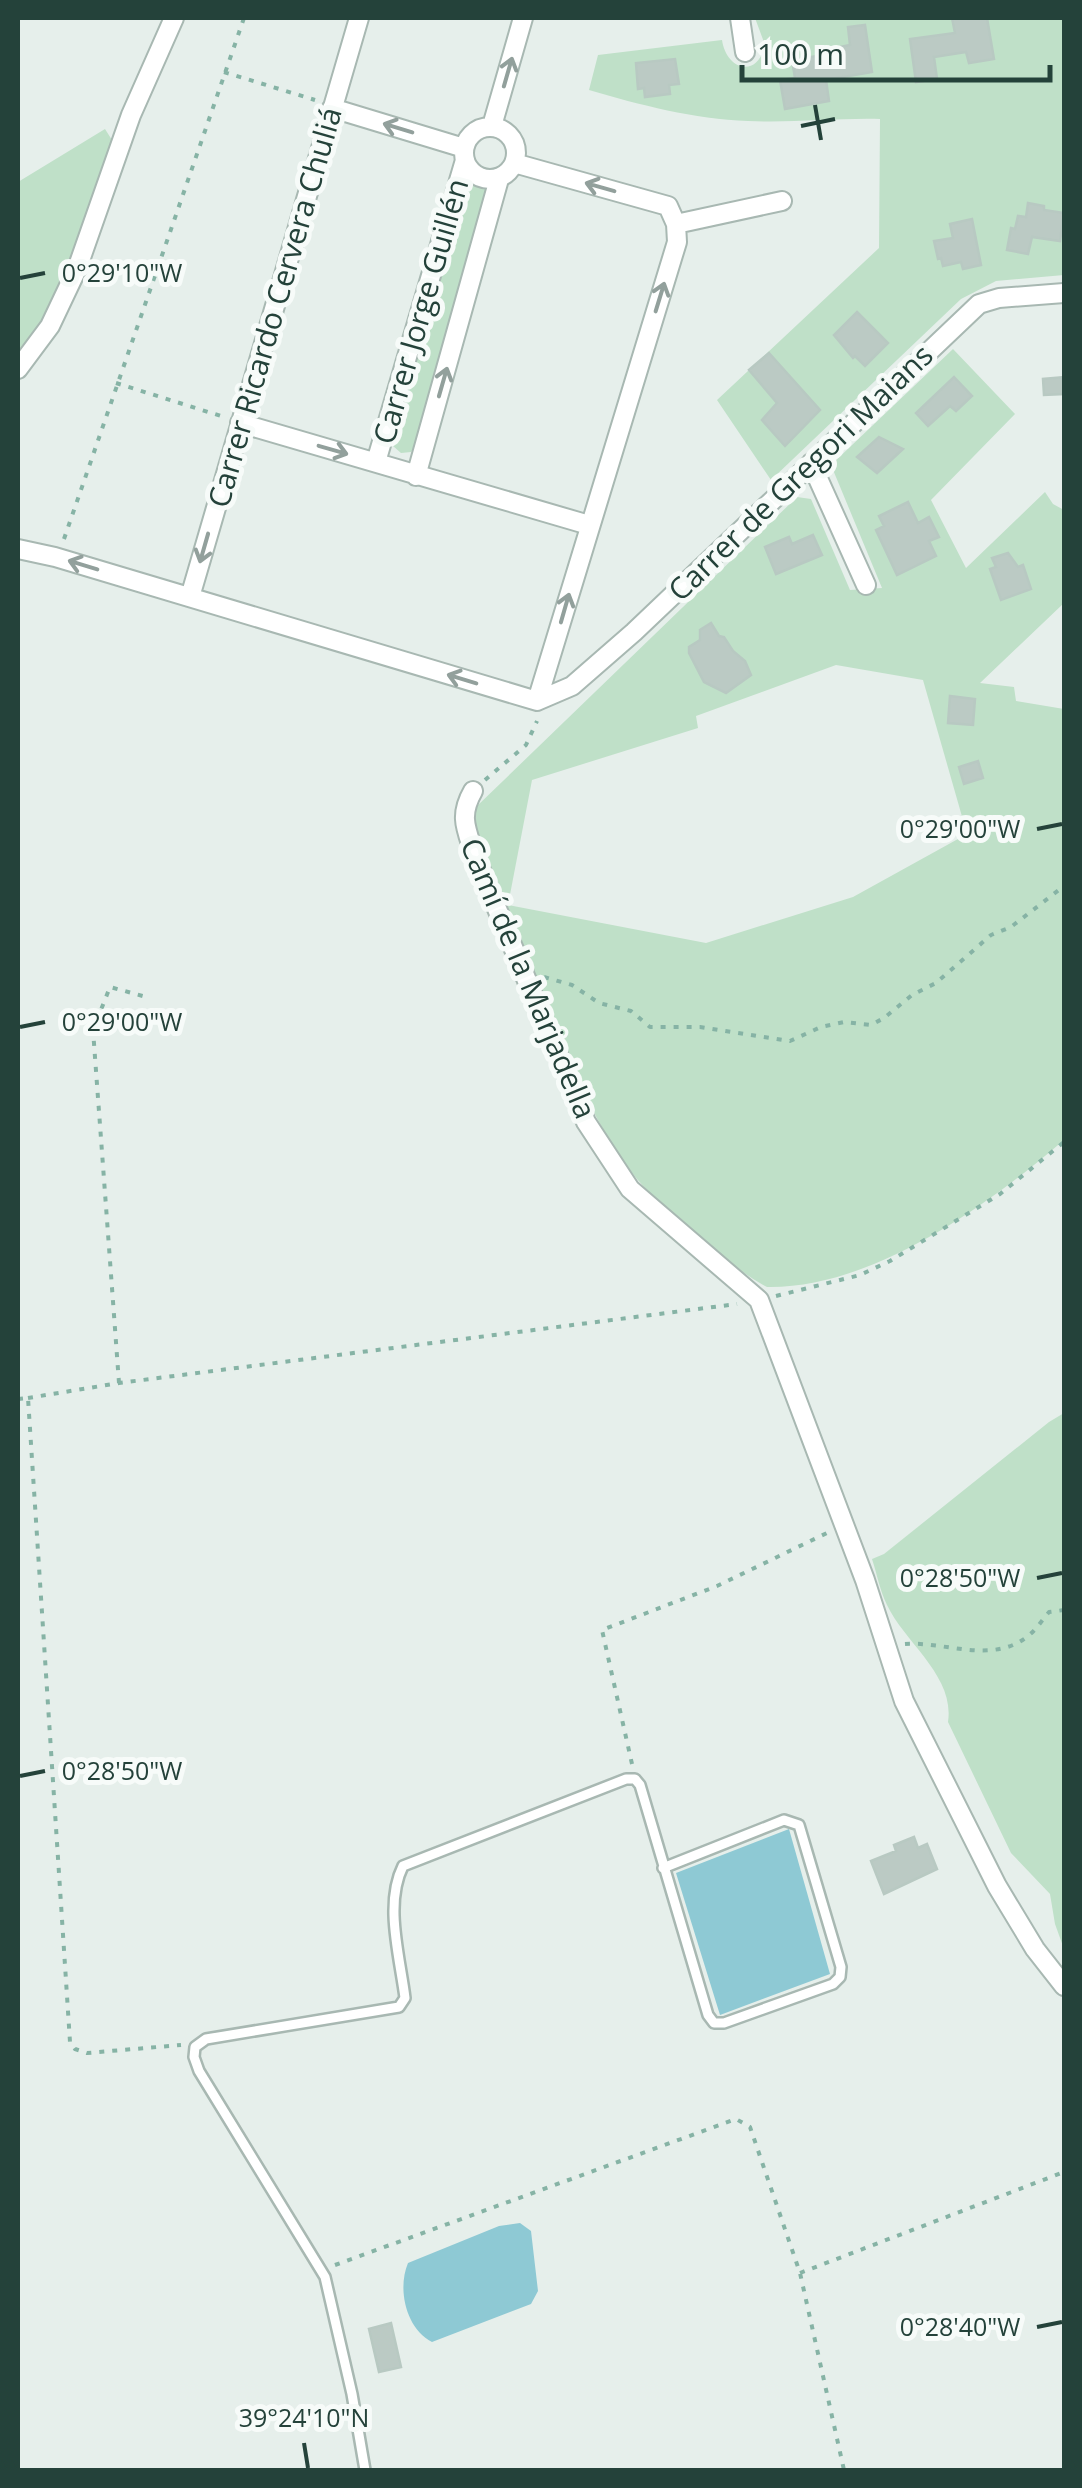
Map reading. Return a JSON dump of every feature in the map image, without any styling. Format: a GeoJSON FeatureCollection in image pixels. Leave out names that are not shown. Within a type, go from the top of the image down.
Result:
{"type":"FeatureCollection","features":[{"type":"Feature","properties":{"kind":"street"},"geometry":{"type":"LineString","coordinates":[[18,369],[50,326],[77,269],[132,114],[174,18]]}},
{"type":"Feature","properties":{"kind":"street","name":"Carrer Ricardo Cervera Chuliá"},"geometry":{"type":"LineString","coordinates":[[190,597],[231,419],[324,104],[359,18]]}},
{"type":"Feature","properties":{"kind":"street"},"geometry":{"type":"LineString","coordinates":[[492,126],[523,18]]}},
{"type":"Feature","properties":{"kind":"street"},"geometry":{"type":"LineString","coordinates":[[740,18],[745,52]]}},
{"type":"Feature","properties":{"kind":"street"},"geometry":{"type":"LineString","coordinates":[[324,104],[464,154],[479,177],[499,178],[507,174],[517,149],[512,138],[492,126],[476,131],[464,154]]}},
{"type":"Feature","properties":{"kind":"street","name":"Carrer Jorge Guillén"},"geometry":{"type":"LineString","coordinates":[[376,462],[464,154]]}},
{"type":"Feature","properties":{"kind":"street"},"geometry":{"type":"LineString","coordinates":[[18,550],[58,558],[546,699],[589,525],[677,242],[676,224],[668,206],[514,163]]}},
{"type":"Feature","properties":{"kind":"street","name":"Carrer Jorge Guillén"},"geometry":{"type":"LineString","coordinates":[[416,476],[499,178]]}},
{"type":"Feature","properties":{"kind":"street"},"geometry":{"type":"LineString","coordinates":[[676,224],[782,201]]}},
{"type":"Feature","properties":{"kind":"street","name":"Carrer de Gregori Maians"},"geometry":{"type":"LineString","coordinates":[[546,699],[572,686],[634,632],[980,304],[999,298],[1064,292]]}},
{"type":"Feature","properties":{"kind":"street"},"geometry":{"type":"LineString","coordinates":[[231,419],[589,525]]}},
{"type":"Feature","properties":{"kind":"street"},"geometry":{"type":"LineString","coordinates":[[811,464],[866,585]]}},
{"type":"Feature","properties":{"kind":"street","name":"Camí de la Marjadella"},"geometry":{"type":"LineString","coordinates":[[472,791],[464,806],[465,824],[501,922],[586,1122],[630,1189],[759,1300],[844,1524],[904,1702],[951,1798],[1035,1949],[1064,1986]]}},
{"type":"Feature","properties":{"kind":"lane"},"geometry":{"type":"LineString","coordinates":[[364,2470],[352,2394],[322,2271],[199,2071],[195,2047],[206,2040],[398,2007],[405,1998],[394,1904],[403,1866],[635,1779],[640,1785],[664,1868],[708,2015],[714,2023],[724,2023],[833,1984],[840,1976],[841,1966],[799,1826],[792,1821],[784,1820],[664,1868]]}},
{"type":"Feature","properties":{"kind":"path"},"geometry":{"type":"LineString","coordinates":[[58,558],[244,18]]}},
{"type":"Feature","properties":{"kind":"path"},"geometry":{"type":"LineString","coordinates":[[224,72],[324,104]]}},
{"type":"Feature","properties":{"kind":"path"},"geometry":{"type":"LineString","coordinates":[[116,384],[231,419]]}},
{"type":"Feature","properties":{"kind":"path","name":"Camí de la Marjadella"},"geometry":{"type":"LineString","coordinates":[[472,791],[526,745],[546,699]]}},
{"type":"Feature","properties":{"kind":"path"},"geometry":{"type":"LineString","coordinates":[[526,977],[562,982],[599,1004],[632,1011],[650,1026],[700,1027],[790,1041],[822,1027],[844,1022],[871,1025],[884,1018],[912,995],[936,983],[991,934],[1012,928],[1064,886]]}},
{"type":"Feature","properties":{"kind":"path"},"geometry":{"type":"LineString","coordinates":[[119,1383],[93,1030],[110,987],[150,998]]}},
{"type":"Feature","properties":{"kind":"path"},"geometry":{"type":"LineString","coordinates":[[18,1399],[759,1300],[860,1275],[890,1260],[1000,1194],[1064,1142]]}},
{"type":"Feature","properties":{"kind":"path"},"geometry":{"type":"LineString","coordinates":[[28,1398],[70,2042],[75,2050],[88,2053],[179,2045],[194,2052]]}},
{"type":"Feature","properties":{"kind":"path"},"geometry":{"type":"LineString","coordinates":[[635,1779],[602,1630],[718,1586],[844,1524]]}},
{"type":"Feature","properties":{"kind":"path"},"geometry":{"type":"LineString","coordinates":[[886,1646],[926,1642],[987,1652],[1026,1638],[1049,1612],[1064,1610]]}},
{"type":"Feature","properties":{"kind":"path"},"geometry":{"type":"LineString","coordinates":[[322,2271],[736,2119],[750,2127],[800,2273],[844,2470]]}},
{"type":"Feature","properties":{"kind":"path"},"geometry":{"type":"LineString","coordinates":[[800,2273],[1064,2172]]}},
{"type":"Feature","properties":{"kind":"green space"},"geometry":{"type":"Polygon","coordinates":[[[755,18],[1064,18],[1064,275],[996,281],[961,299],[771,480],[717,400],[879,248],[880,119],[728,120],[667,110],[589,90],[598,55],[722,40],[735,64],[749,66],[761,56],[765,45],[755,18]]]}},
{"type":"Feature","properties":{"kind":"green space"},"geometry":{"type":"Polygon","coordinates":[[[105,129],[112,140],[73,252],[50,305],[18,356],[18,182],[105,129]]]}},
{"type":"Feature","properties":{"kind":"green space"},"geometry":{"type":"Polygon","coordinates":[[[480,183],[488,189],[417,444],[411,452],[401,453],[393,446],[392,437],[464,192],[470,184],[480,183]]]}},
{"type":"Feature","properties":{"kind":"green space"},"geometry":{"type":"Polygon","coordinates":[[[953,349],[1015,414],[931,500],[966,568],[1045,492],[1053,504],[1064,510],[1064,603],[980,683],[1014,687],[1016,701],[1064,709],[1064,1140],[964,1216],[887,1259],[807,1284],[767,1287],[735,1267],[677,1219],[644,1187],[614,1146],[581,1086],[512,917],[484,861],[475,817],[477,806],[797,497],[811,499],[850,590],[882,588],[831,465],[953,349]],[[836,665],[696,716],[698,728],[532,780],[508,905],[706,943],[853,897],[967,834],[923,680],[836,665]]]}},
{"type":"Feature","properties":{"kind":"green space"},"geometry":{"type":"Polygon","coordinates":[[[1064,1413],[1064,1949],[1050,1894],[1011,1853],[948,1722],[948,1705],[937,1675],[887,1605],[872,1559],[884,1554],[1064,1413]]]}},
{"type":"Feature","properties":{"kind":"water"},"geometry":{"type":"Polygon","coordinates":[[[789,1829],[830,1974],[720,2015],[676,1873],[789,1829]]]}},
{"type":"Feature","properties":{"kind":"water"},"geometry":{"type":"Polygon","coordinates":[[[520,2223],[531,2231],[538,2291],[531,2304],[432,2342],[423,2336],[406,2307],[403,2284],[408,2263],[499,2226],[520,2223]]]}},
{"type":"Feature","properties":{"kind":"building"},"geometry":{"type":"Polygon","coordinates":[[[952,18],[987,18],[994,59],[969,63],[966,52],[934,57],[937,79],[916,82],[910,39],[955,33],[952,18]]]}},
{"type":"Feature","properties":{"kind":"building"},"geometry":{"type":"Polygon","coordinates":[[[865,25],[872,72],[826,80],[829,101],[785,109],[780,80],[795,78],[792,60],[836,53],[835,48],[850,45],[848,27],[865,25]]]}},
{"type":"Feature","properties":{"kind":"building"},"geometry":{"type":"Polygon","coordinates":[[[675,59],[679,84],[669,85],[670,94],[645,97],[644,88],[638,89],[636,63],[675,59]]]}},
{"type":"Feature","properties":{"kind":"building"},"geometry":{"type":"Polygon","coordinates":[[[1028,203],[1064,213],[1060,241],[1032,237],[1028,254],[1007,250],[1011,228],[1015,229],[1018,216],[1026,217],[1028,203]]]}},
{"type":"Feature","properties":{"kind":"building"},"geometry":{"type":"Polygon","coordinates":[[[972,219],[981,265],[963,269],[961,262],[943,266],[934,241],[953,238],[950,224],[972,219]]]}},
{"type":"Feature","properties":{"kind":"building"},"geometry":{"type":"Polygon","coordinates":[[[857,312],[888,343],[865,366],[834,335],[857,312]]]}},
{"type":"Feature","properties":{"kind":"building"},"geometry":{"type":"Polygon","coordinates":[[[769,353],[820,410],[785,446],[762,420],[777,403],[749,370],[769,353]]]}},
{"type":"Feature","properties":{"kind":"building"},"geometry":{"type":"Polygon","coordinates":[[[954,377],[972,396],[956,411],[950,406],[928,426],[916,413],[954,377]]]}},
{"type":"Feature","properties":{"kind":"building"},"geometry":{"type":"Polygon","coordinates":[[[1064,377],[1064,394],[1044,395],[1043,379],[1064,377]]]}},
{"type":"Feature","properties":{"kind":"building"},"geometry":{"type":"Polygon","coordinates":[[[879,437],[903,449],[877,473],[857,457],[879,437]]]}},
{"type":"Feature","properties":{"kind":"building"},"geometry":{"type":"Polygon","coordinates":[[[908,502],[918,523],[929,517],[939,537],[929,541],[936,556],[897,575],[876,530],[884,526],[879,516],[908,502]]]}},
{"type":"Feature","properties":{"kind":"building"},"geometry":{"type":"Polygon","coordinates":[[[813,535],[822,555],[776,574],[765,547],[789,537],[792,544],[813,535]]]}},
{"type":"Feature","properties":{"kind":"building"},"geometry":{"type":"Polygon","coordinates":[[[1008,553],[1018,567],[1023,565],[1031,589],[1001,600],[990,569],[996,567],[992,558],[1008,553]]]}},
{"type":"Feature","properties":{"kind":"building"},"geometry":{"type":"Polygon","coordinates":[[[711,623],[745,661],[751,675],[726,693],[704,682],[689,653],[689,647],[700,640],[700,630],[711,623]]]}},
{"type":"Feature","properties":{"kind":"building"},"geometry":{"type":"Polygon","coordinates":[[[950,696],[975,699],[973,725],[948,723],[950,696]]]}},
{"type":"Feature","properties":{"kind":"building"},"geometry":{"type":"Polygon","coordinates":[[[978,761],[983,778],[964,784],[959,767],[978,761]]]}},
{"type":"Feature","properties":{"kind":"building"},"geometry":{"type":"Polygon","coordinates":[[[914,1837],[918,1848],[927,1844],[937,1869],[884,1894],[871,1861],[896,1851],[894,1845],[914,1837]]]}},
{"type":"Feature","properties":{"kind":"building"},"geometry":{"type":"Polygon","coordinates":[[[391,2323],[401,2367],[379,2372],[369,2329],[391,2323]]]}}]}
